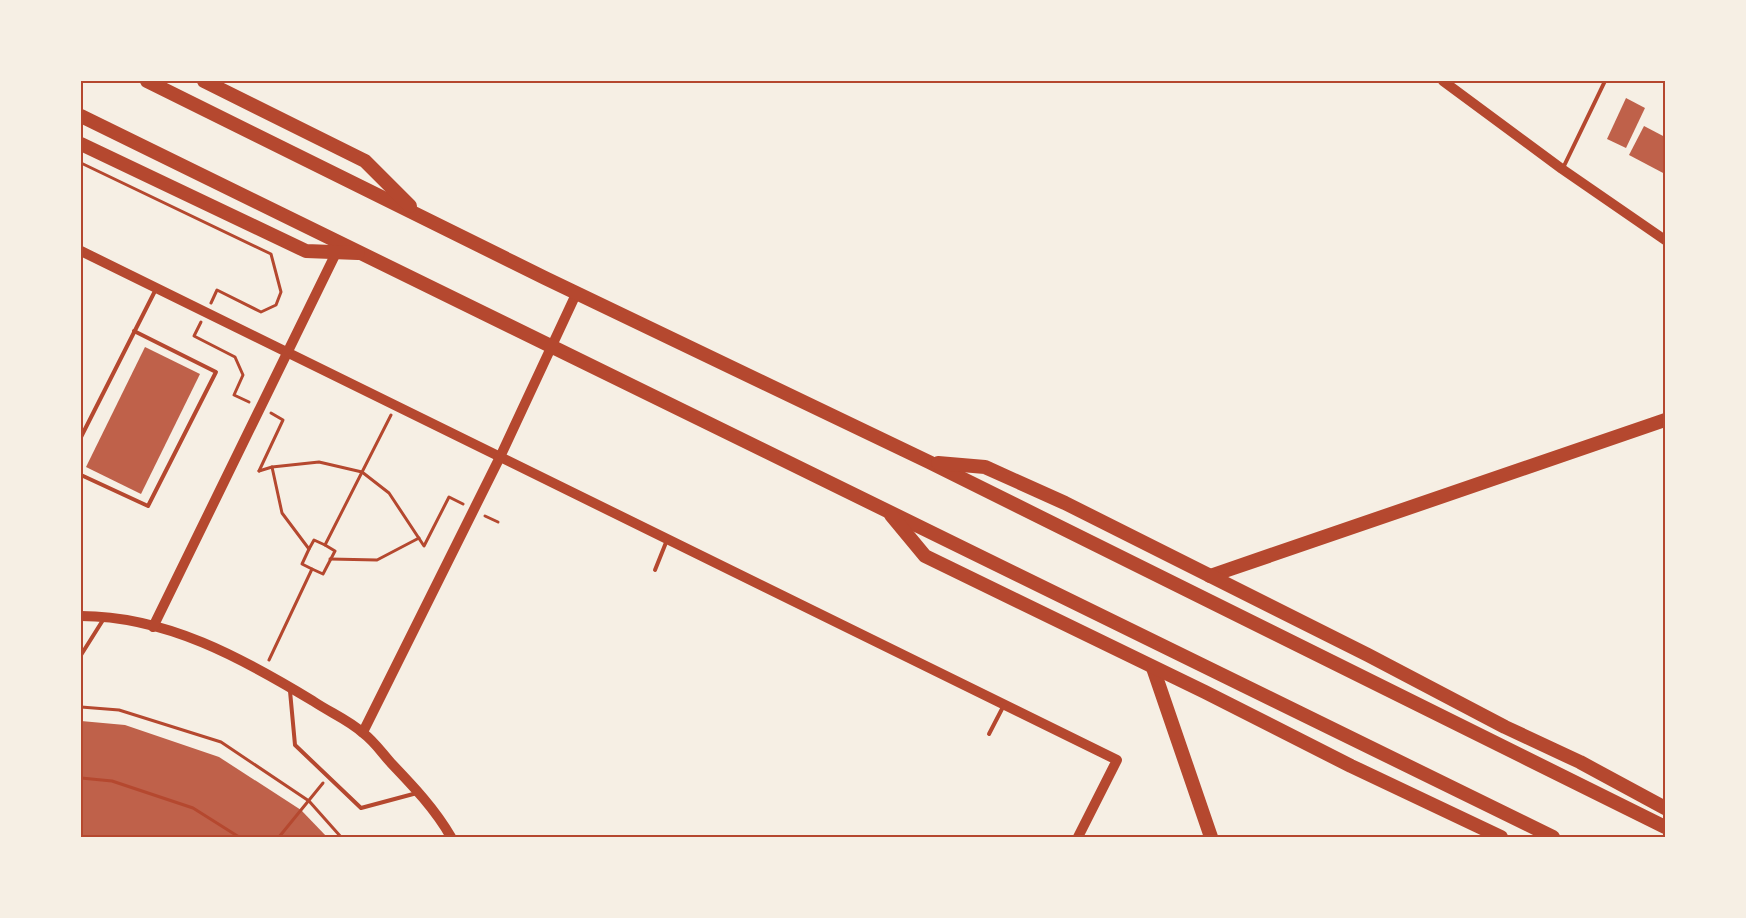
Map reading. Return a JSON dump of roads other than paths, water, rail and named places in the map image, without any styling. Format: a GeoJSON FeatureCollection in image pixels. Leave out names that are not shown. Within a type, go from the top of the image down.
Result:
{"type":"FeatureCollection","features":[{"type":"Feature","properties":{"kind":"main road"},"geometry":{"type":"LineString","coordinates":[[147,81],[545,278],[929,462],[1660,825]]}},
{"type":"Feature","properties":{"kind":"main road"},"geometry":{"type":"LineString","coordinates":[[204,81],[365,161],[418,214]]}},
{"type":"Feature","properties":{"kind":"main road"},"geometry":{"type":"LineString","coordinates":[[81,116],[1553,837]]}},
{"type":"Feature","properties":{"kind":"main road"},"geometry":{"type":"LineString","coordinates":[[279,146],[290,124]]}},
{"type":"Feature","properties":{"kind":"main road"},"geometry":{"type":"LineString","coordinates":[[81,144],[306,251],[363,254]]}},
{"type":"Feature","properties":{"kind":"main road"},"geometry":{"type":"LineString","coordinates":[[227,213],[239,192]]}},
{"type":"Feature","properties":{"kind":"main road"},"geometry":{"type":"LineString","coordinates":[[1210,576],[1665,420]]}},
{"type":"Feature","properties":{"kind":"main road"},"geometry":{"type":"LineString","coordinates":[[929,462],[985,467],[1065,503],[1580,762],[1664,808]]}},
{"type":"Feature","properties":{"kind":"main road"},"geometry":{"type":"LineString","coordinates":[[888,511],[925,556],[1351,766],[1501,837]]}},
{"type":"Feature","properties":{"kind":"main road"},"geometry":{"type":"LineString","coordinates":[[1153,668],[1211,837]]}},
{"type":"Feature","properties":{"kind":"street"},"geometry":{"type":"LineString","coordinates":[[1443,81],[1562,169],[1665,240]]}},
{"type":"Feature","properties":{"kind":"street"},"geometry":{"type":"LineString","coordinates":[[81,251],[1117,760],[1078,837]]}},
{"type":"Feature","properties":{"kind":"street"},"geometry":{"type":"LineString","coordinates":[[153,627],[336,253]]}},
{"type":"Feature","properties":{"kind":"street"},"geometry":{"type":"LineString","coordinates":[[363,732],[500,457],[577,292]]}},
{"type":"Feature","properties":{"kind":"street"},"geometry":{"type":"LineString","coordinates":[[81,616],[105,616],[186,635],[219,648],[264,671],[363,732],[419,792],[451,837]]}},
{"type":"Feature","properties":{"kind":"lane"},"geometry":{"type":"LineString","coordinates":[[1562,169],[1605,81]]}},
{"type":"Feature","properties":{"kind":"lane"},"geometry":{"type":"LineString","coordinates":[[81,437],[157,288]]}},
{"type":"Feature","properties":{"kind":"lane"},"geometry":{"type":"LineString","coordinates":[[81,475],[148,506],[216,372],[134,331]]}},
{"type":"Feature","properties":{"kind":"lane"},"geometry":{"type":"LineString","coordinates":[[655,570],[668,539]]}},
{"type":"Feature","properties":{"kind":"lane"},"geometry":{"type":"LineString","coordinates":[[81,655],[105,616]]}},
{"type":"Feature","properties":{"kind":"lane"},"geometry":{"type":"LineString","coordinates":[[290,687],[295,745],[362,808],[419,792]]}},
{"type":"Feature","properties":{"kind":"lane"},"geometry":{"type":"LineString","coordinates":[[989,734],[1004,705]]}}]}
